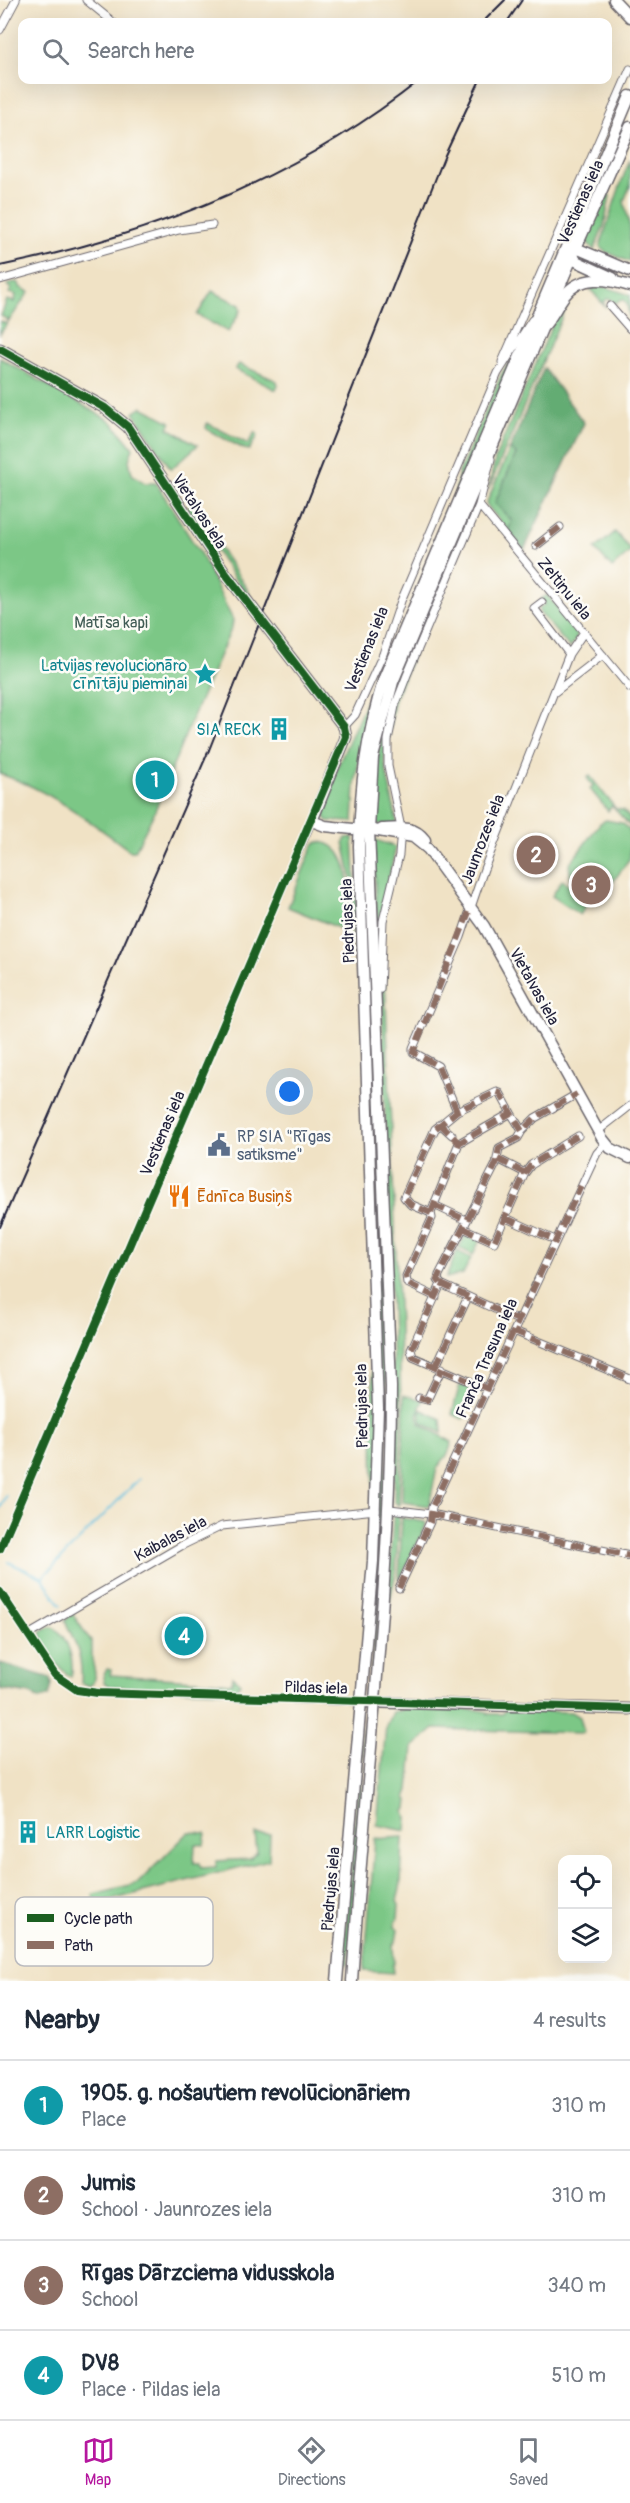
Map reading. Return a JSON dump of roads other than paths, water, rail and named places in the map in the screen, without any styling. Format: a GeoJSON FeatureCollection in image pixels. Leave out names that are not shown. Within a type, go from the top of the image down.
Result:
{"type":"FeatureCollection","features":[{"type":"Feature","properties":{"kind":"main road"},"geometry":{"type":"LineString","coordinates":[[614,0],[630,17]]}},
{"type":"Feature","properties":{"kind":"main road","name":"Vestienas iela"},"geometry":{"type":"LineString","coordinates":[[360,829],[368,808],[374,757],[393,682],[544,327],[570,249],[630,96]]}},
{"type":"Feature","properties":{"kind":"main road","name":"Vestienas iela"},"geometry":{"type":"LineString","coordinates":[[360,829],[362,774],[384,678],[537,317],[630,127]]}},
{"type":"Feature","properties":{"kind":"main road"},"geometry":{"type":"LineString","coordinates":[[570,249],[630,271]]}},
{"type":"Feature","properties":{"kind":"main road"},"geometry":{"type":"LineString","coordinates":[[570,249],[576,261],[626,285]]}},
{"type":"Feature","properties":{"kind":"main road"},"geometry":{"type":"LineString","coordinates":[[544,327],[564,296],[577,285],[592,280],[626,285]]}},
{"type":"Feature","properties":{"kind":"main road","name":"Vietalvas iela"},"geometry":{"type":"LineString","coordinates":[[0,349],[105,408],[128,427],[226,574],[344,727]]}},
{"type":"Feature","properties":{"kind":"main road","name":"Vestienas iela"},"geometry":{"type":"LineString","coordinates":[[312,821],[346,737],[344,727]]}},
{"type":"Feature","properties":{"kind":"main road"},"geometry":{"type":"LineString","coordinates":[[312,821],[325,826],[360,829]]}},
{"type":"Feature","properties":{"kind":"main road","name":"Piedrujas iela"},"geometry":{"type":"LineString","coordinates":[[352,1981],[390,1509],[391,1387],[377,1034],[360,829]]}},
{"type":"Feature","properties":{"kind":"main road","name":"Piedrujas iela"},"geometry":{"type":"LineString","coordinates":[[337,1981],[362,1702],[376,1510],[378,1408],[360,829]]}},
{"type":"Feature","properties":{"kind":"main road","name":"Vietalvas iela"},"geometry":{"type":"LineString","coordinates":[[401,832],[417,832],[471,907],[495,945],[606,1143]]}},
{"type":"Feature","properties":{"kind":"main road"},"geometry":{"type":"LineString","coordinates":[[606,1143],[615,1151],[630,1158]]}},
{"type":"Feature","properties":{"kind":"main road","name":"Pildas iela"},"geometry":{"type":"LineString","coordinates":[[362,1702],[630,1709]]}},
{"type":"Feature","properties":{"kind":"street"},"geometry":{"type":"LineString","coordinates":[[0,30],[16,0]]}},
{"type":"Feature","properties":{"kind":"street"},"geometry":{"type":"LineString","coordinates":[[86,0],[108,18]]}},
{"type":"Feature","properties":{"kind":"street","name":"Vestienas iela"},"geometry":{"type":"LineString","coordinates":[[344,727],[356,715],[383,654],[401,601],[461,456],[630,69]]}},
{"type":"Feature","properties":{"kind":"street"},"geometry":{"type":"LineString","coordinates":[[0,280],[179,230],[212,225]]}},
{"type":"Feature","properties":{"kind":"street"},"geometry":{"type":"LineString","coordinates":[[610,306],[630,329]]}},
{"type":"Feature","properties":{"kind":"street","name":"Vestienas iela"},"geometry":{"type":"LineString","coordinates":[[498,373],[529,323],[537,317]]}},
{"type":"Feature","properties":{"kind":"street"},"geometry":{"type":"LineString","coordinates":[[377,1034],[381,1007],[380,969],[383,921],[399,855],[401,832],[387,753],[395,706],[479,505],[497,435]]}},
{"type":"Feature","properties":{"kind":"street","name":"Zeltiņu iela"},"geometry":{"type":"LineString","coordinates":[[479,505],[630,688]]}},
{"type":"Feature","properties":{"kind":"street","name":"Vestienas iela"},"geometry":{"type":"LineString","coordinates":[[436,554],[437,518]]}},
{"type":"Feature","properties":{"kind":"street"},"geometry":{"type":"LineString","coordinates":[[536,546],[560,527]]}},
{"type":"Feature","properties":{"kind":"street"},"geometry":{"type":"LineString","coordinates":[[542,602],[534,608],[569,654]]}},
{"type":"Feature","properties":{"kind":"street","name":"Jaunrozes iela"},"geometry":{"type":"LineString","coordinates":[[457,1111],[438,1066],[413,1052],[569,654],[584,632]]}},
{"type":"Feature","properties":{"kind":"street"},"geometry":{"type":"LineString","coordinates":[[555,692],[603,655]]}},
{"type":"Feature","properties":{"kind":"street","name":"Vestienas iela"},"geometry":{"type":"LineString","coordinates":[[0,1549],[241,982],[312,821]]}},
{"type":"Feature","properties":{"kind":"street"},"geometry":{"type":"LineString","coordinates":[[431,1213],[410,1204],[404,1197],[435,1129],[440,1124],[457,1111],[497,1092],[500,1093],[522,1131]]}},
{"type":"Feature","properties":{"kind":"street"},"geometry":{"type":"LineString","coordinates":[[488,1389],[411,1354],[441,1284],[438,1275],[498,1159],[499,1148],[518,1138],[535,1118],[578,1094]]}},
{"type":"Feature","properties":{"kind":"street"},"geometry":{"type":"LineString","coordinates":[[598,1131],[630,1106]]}},
{"type":"Feature","properties":{"kind":"street"},"geometry":{"type":"LineString","coordinates":[[436,1296],[407,1283],[406,1276],[432,1218],[431,1213],[456,1139],[511,1113]]}},
{"type":"Feature","properties":{"kind":"street"},"geometry":{"type":"LineString","coordinates":[[440,1124],[456,1139]]}},
{"type":"Feature","properties":{"kind":"street"},"geometry":{"type":"LineString","coordinates":[[463,1228],[494,1242],[525,1173],[531,1165],[578,1136]]}},
{"type":"Feature","properties":{"kind":"street","name":"Franča Trasuna iela"},"geometry":{"type":"LineString","coordinates":[[399,1588],[555,1240],[597,1153],[606,1143]]}},
{"type":"Feature","properties":{"kind":"street"},"geometry":{"type":"LineString","coordinates":[[498,1159],[525,1173]]}},
{"type":"Feature","properties":{"kind":"street"},"geometry":{"type":"LineString","coordinates":[[434,1205],[466,1220]]}},
{"type":"Feature","properties":{"kind":"street"},"geometry":{"type":"LineString","coordinates":[[506,1218],[555,1240]]}},
{"type":"Feature","properties":{"kind":"street"},"geometry":{"type":"LineString","coordinates":[[441,1284],[518,1320]]}},
{"type":"Feature","properties":{"kind":"street"},"geometry":{"type":"LineString","coordinates":[[419,1398],[427,1400],[468,1297]]}},
{"type":"Feature","properties":{"kind":"street"},"geometry":{"type":"LineString","coordinates":[[514,1331],[630,1378]]}},
{"type":"Feature","properties":{"kind":"street"},"geometry":{"type":"LineString","coordinates":[[390,1509],[431,1514],[630,1556]]}},
{"type":"Feature","properties":{"kind":"street","name":"Kaibalas iela"},"geometry":{"type":"LineString","coordinates":[[28,1635],[204,1533],[222,1526],[376,1510]]}},
{"type":"Feature","properties":{"kind":"street"},"geometry":{"type":"LineString","coordinates":[[0,1592],[28,1635]]}},
{"type":"Feature","properties":{"kind":"street","name":"Pildas iela"},"geometry":{"type":"LineString","coordinates":[[28,1635],[55,1675],[77,1690],[98,1693],[362,1702]]}},
{"type":"Feature","properties":{"kind":"waterway"},"geometry":{"type":"LineString","coordinates":[[42,1578],[140,1478]]}},
{"type":"Feature","properties":{"kind":"waterway"},"geometry":{"type":"LineString","coordinates":[[0,1509],[6,1496]]}},
{"type":"Feature","properties":{"kind":"waterway"},"geometry":{"type":"LineString","coordinates":[[8,1562],[41,1577],[61,1605]]}},
{"type":"Feature","properties":{"kind":"railway"},"geometry":{"type":"LineString","coordinates":[[487,18],[505,0]]}},
{"type":"Feature","properties":{"kind":"railway"},"geometry":{"type":"LineString","coordinates":[[510,18],[522,0]]}},
{"type":"Feature","properties":{"kind":"railway"},"geometry":{"type":"LineString","coordinates":[[0,266],[113,238],[221,198],[324,146],[373,115],[415,84]]}},
{"type":"Feature","properties":{"kind":"railway"},"geometry":{"type":"LineString","coordinates":[[0,1227],[209,750],[445,155],[478,84]]}},
{"type":"Feature","properties":{"kind":"place","name":"Latvijas revolucionāro cīnītāju piemiņai"},"geometry":{"type":"Point","coordinates":[205,674]}},
{"type":"Feature","properties":{"kind":"place","name":"SIA RECK"},"geometry":{"type":"Point","coordinates":[279,729]}},
{"type":"Feature","properties":{"kind":"place","name":"1905. g. nošautiem revolūcionāriem"},"geometry":{"type":"Point","coordinates":[155,780]}},
{"type":"Feature","properties":{"kind":"place","name":"Jumis"},"geometry":{"type":"Point","coordinates":[536,855]}},
{"type":"Feature","properties":{"kind":"place","name":"Rīgas Dārzciema vidusskola"},"geometry":{"type":"Point","coordinates":[591,885]}},
{"type":"Feature","properties":{"kind":"place","name":"RP SIA \"Rīgas satiksme\""},"geometry":{"type":"Point","coordinates":[219,1145]}},
{"type":"Feature","properties":{"kind":"place","name":"Ēdnīca Busiņš"},"geometry":{"type":"Point","coordinates":[179,1196]}},
{"type":"Feature","properties":{"kind":"place","name":"DV8"},"geometry":{"type":"Point","coordinates":[184,1636]}},
{"type":"Feature","properties":{"kind":"place","name":"LARR Logistic"},"geometry":{"type":"Point","coordinates":[28,1832]}},
{"type":"Feature","properties":{"kind":"park label","name":"Matīsa kapi"},"geometry":{"type":"Point","coordinates":[111,622]}}]}
